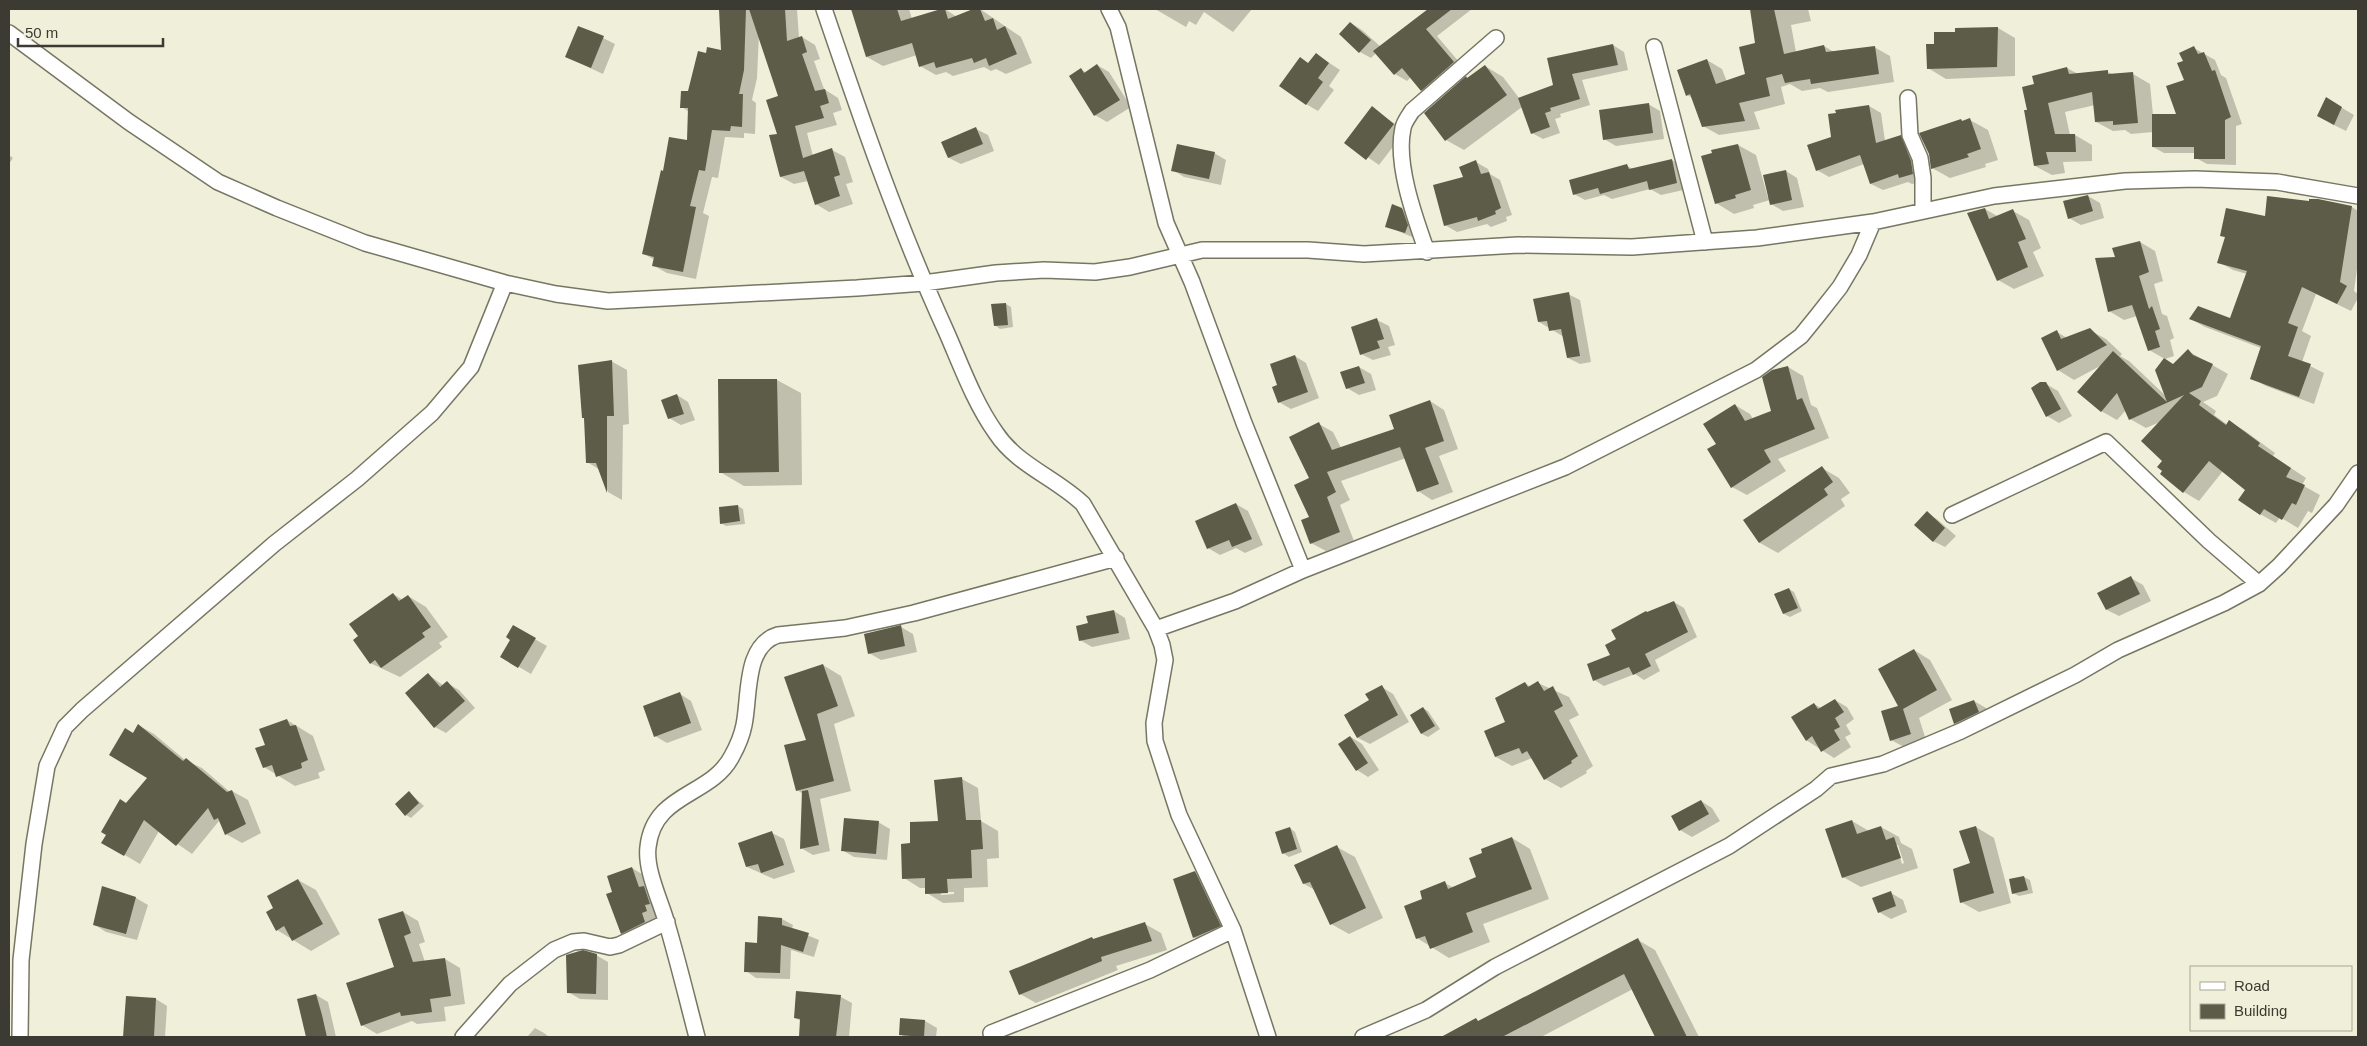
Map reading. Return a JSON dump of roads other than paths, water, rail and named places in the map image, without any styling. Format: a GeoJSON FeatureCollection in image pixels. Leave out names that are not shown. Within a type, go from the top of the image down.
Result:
{"type":"FeatureCollection","features":[{"type":"Feature","properties":{"kind":"street"},"geometry":{"type":"LineString","coordinates":[[824,9],[894,208],[924,283],[976,399],[996,434],[1016,456],[1072,494],[1083,504],[1156,629],[1165,660],[1154,723],[1155,741],[1179,815],[1233,930],[1268,1037]]}},
{"type":"Feature","properties":{"kind":"street"},"geometry":{"type":"LineString","coordinates":[[1109,9],[1118,27],[1166,224],[1180,254],[1303,570]]}},
{"type":"Feature","properties":{"kind":"street"},"geometry":{"type":"LineString","coordinates":[[9,33],[128,122],[218,182],[365,244],[505,283],[556,294],[608,301],[924,283],[996,273],[1044,270],[1095,272],[1130,267],[1202,250],[1236,249],[1364,254],[1427,252],[1518,245],[1632,247],[1757,238],[1873,222],[1994,196],[2054,188],[2166,179],[2277,182],[2358,196]]}},
{"type":"Feature","properties":{"kind":"street"},"geometry":{"type":"LineString","coordinates":[[1427,252],[1417,225],[1402,159],[1403,126],[1412,111],[1496,38]]}},
{"type":"Feature","properties":{"kind":"street"},"geometry":{"type":"LineString","coordinates":[[1654,47],[1705,242]]}},
{"type":"Feature","properties":{"kind":"street"},"geometry":{"type":"LineString","coordinates":[[1908,98],[1910,134],[1920,158],[1923,178],[1923,211]]}},
{"type":"Feature","properties":{"kind":"street"},"geometry":{"type":"LineString","coordinates":[[1156,629],[1235,601],[1303,570],[1565,467],[1756,370],[1801,336],[1818,315],[1840,287],[1854,263],[1873,222]]}},
{"type":"Feature","properties":{"kind":"street"},"geometry":{"type":"LineString","coordinates":[[20,1037],[21,960],[34,844],[47,766],[64,727],[274,544],[357,479],[432,413],[471,367],[505,283]]}},
{"type":"Feature","properties":{"kind":"street"},"geometry":{"type":"LineString","coordinates":[[1952,515],[2106,442],[2209,541],[2259,584]]}},
{"type":"Feature","properties":{"kind":"street"},"geometry":{"type":"LineString","coordinates":[[1363,1037],[1426,1010],[1495,967],[1728,846],[1816,789],[1830,776],[1883,764],[1960,731],[2036,695],[2126,646],[2224,603],[2259,584],[2279,566],[2336,504],[2358,473]]}},
{"type":"Feature","properties":{"kind":"street"},"geometry":{"type":"LineString","coordinates":[[697,1037],[667,922],[652,877],[647,850],[650,830],[660,814],[713,778],[731,758],[744,727],[750,672],[760,647],[768,638],[845,628],[914,613],[1116,558]]}},
{"type":"Feature","properties":{"kind":"street"},"geometry":{"type":"LineString","coordinates":[[463,1037],[510,984],[554,950],[574,942],[584,941],[610,947],[619,945],[667,922]]}},
{"type":"Feature","properties":{"kind":"street"},"geometry":{"type":"LineString","coordinates":[[992,1033],[1150,970],[1233,930]]}}]}
